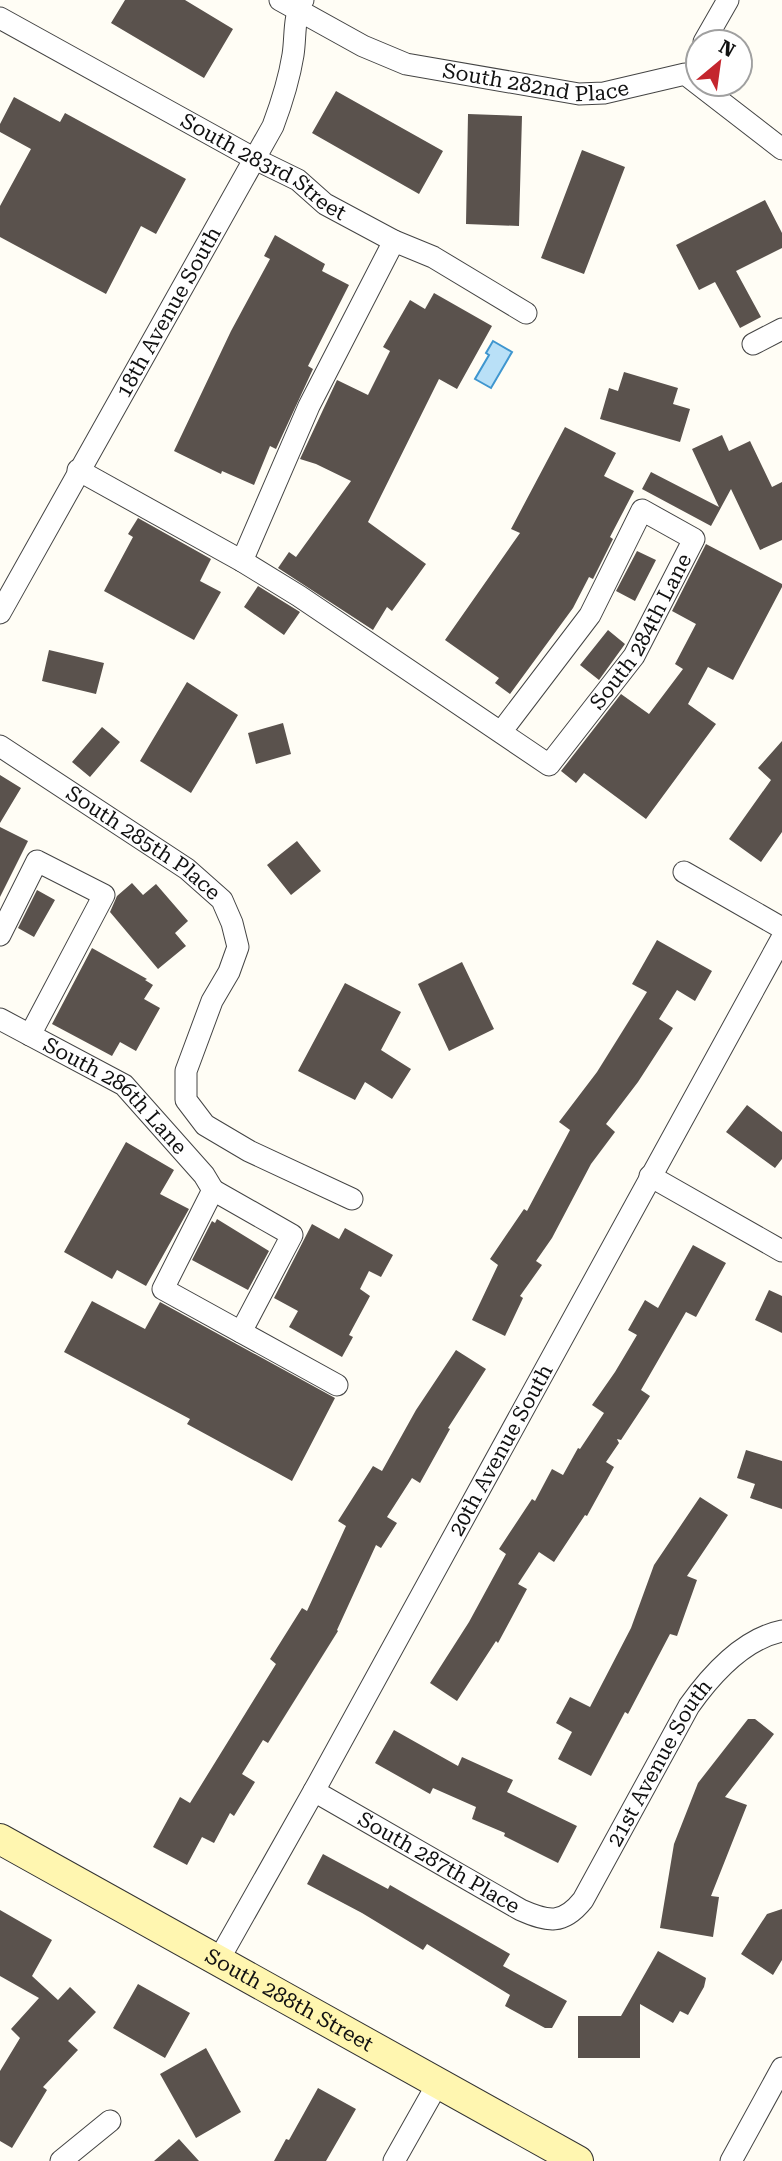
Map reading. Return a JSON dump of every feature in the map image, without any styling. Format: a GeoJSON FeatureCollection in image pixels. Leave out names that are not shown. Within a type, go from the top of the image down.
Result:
{"type":"FeatureCollection","features":[{"type":"Feature","properties":{"kind":"main road","name":"South 288th Street"},"geometry":{"type":"LineString","coordinates":[[0,1839],[578,2161]]}},
{"type":"Feature","properties":{"kind":"street"},"geometry":{"type":"LineString","coordinates":[[712,28],[729,0]]}},
{"type":"Feature","properties":{"kind":"street","name":"South 282nd Place"},"geometry":{"type":"LineString","coordinates":[[293,4],[373,51],[406,64],[563,92],[604,93],[684,74]]}},
{"type":"Feature","properties":{"kind":"street","name":"18th Avenue South"},"geometry":{"type":"LineString","coordinates":[[0,613],[255,159],[286,93],[293,4]]}},
{"type":"Feature","properties":{"kind":"street","name":"South 283rd Street"},"geometry":{"type":"LineString","coordinates":[[0,18],[298,180],[325,204],[394,241],[433,257],[526,313]]}},
{"type":"Feature","properties":{"kind":"street"},"geometry":{"type":"LineString","coordinates":[[716,98],[782,149]]}},
{"type":"Feature","properties":{"kind":"street"},"geometry":{"type":"LineString","coordinates":[[242,561],[309,406],[394,241]]}},
{"type":"Feature","properties":{"kind":"street"},"geometry":{"type":"LineString","coordinates":[[754,344],[782,329]]}},
{"type":"Feature","properties":{"kind":"street","name":"South 284th Lane"},"geometry":{"type":"LineString","coordinates":[[78,470],[242,561],[299,596],[549,765],[634,656],[694,539],[642,510],[590,615],[501,732]]}},
{"type":"Feature","properties":{"kind":"street","name":"South 285th Place"},"geometry":{"type":"LineString","coordinates":[[0,746],[187,869],[222,900],[238,947],[229,972],[212,1001],[186,1071],[186,1100],[205,1125],[249,1151],[352,1199]]}},
{"type":"Feature","properties":{"kind":"street"},"geometry":{"type":"LineString","coordinates":[[0,935],[37,860],[104,895],[30,1035]]}},
{"type":"Feature","properties":{"kind":"street"},"geometry":{"type":"LineString","coordinates":[[684,872],[782,928]]}},
{"type":"Feature","properties":{"kind":"street","name":"20th Avenue South"},"geometry":{"type":"LineString","coordinates":[[218,1961],[782,938]]}},
{"type":"Feature","properties":{"kind":"street","name":"South 286th Lane"},"geometry":{"type":"LineString","coordinates":[[0,1019],[124,1086],[204,1175],[213,1190],[292,1235],[241,1332]]}},
{"type":"Feature","properties":{"kind":"street"},"geometry":{"type":"LineString","coordinates":[[650,1177],[782,1251]]}},
{"type":"Feature","properties":{"kind":"street"},"geometry":{"type":"LineString","coordinates":[[213,1190],[163,1289],[337,1385]]}},
{"type":"Feature","properties":{"kind":"street","name":"21st Avenue South"},"geometry":{"type":"LineString","coordinates":[[566,1917],[583,1900],[689,1706],[703,1687],[743,1650],[780,1632]]}},
{"type":"Feature","properties":{"kind":"street","name":"South 287th Place"},"geometry":{"type":"LineString","coordinates":[[314,1791],[521,1910],[546,1919],[566,1917]]}},
{"type":"Feature","properties":{"kind":"street"},"geometry":{"type":"LineString","coordinates":[[731,2161],[782,2068]]}},
{"type":"Feature","properties":{"kind":"street"},"geometry":{"type":"LineString","coordinates":[[394,2161],[438,2082]]}},
{"type":"Feature","properties":{"kind":"street"},"geometry":{"type":"LineString","coordinates":[[61,2161],[110,2122]]}},
{"type":"Feature","properties":{"kind":"water"},"geometry":{"type":"Polygon","coordinates":[[[493,341],[512,352],[491,388],[475,379],[489,355],[486,353],[493,341]]]}},
{"type":"Feature","properties":{"kind":"building"},"geometry":{"type":"Polygon","coordinates":[[[125,0],[185,0],[233,29],[204,78],[111,23],[125,0]]]}},
{"type":"Feature","properties":{"kind":"building"},"geometry":{"type":"Polygon","coordinates":[[[336,91],[443,151],[419,194],[312,133],[336,91]]]}},
{"type":"Feature","properties":{"kind":"building"},"geometry":{"type":"Polygon","coordinates":[[[14,97],[60,122],[65,113],[186,179],[156,234],[141,226],[106,294],[0,237],[0,206],[31,149],[0,132],[0,124],[14,97]]]}},
{"type":"Feature","properties":{"kind":"building"},"geometry":{"type":"Polygon","coordinates":[[[468,114],[522,116],[519,226],[466,224],[468,114]]]}},
{"type":"Feature","properties":{"kind":"building"},"geometry":{"type":"Polygon","coordinates":[[[582,150],[625,167],[584,274],[541,258],[582,150]]]}},
{"type":"Feature","properties":{"kind":"building"},"geometry":{"type":"Polygon","coordinates":[[[765,200],[782,233],[782,248],[736,271],[761,317],[740,328],[715,282],[699,290],[676,245],[765,200]]]}},
{"type":"Feature","properties":{"kind":"building"},"geometry":{"type":"Polygon","coordinates":[[[275,235],[325,264],[322,271],[349,285],[308,366],[313,369],[276,449],[270,446],[254,485],[222,471],[221,474],[174,451],[231,331],[270,259],[264,256],[275,235]]]}},
{"type":"Feature","properties":{"kind":"building"},"geometry":{"type":"Polygon","coordinates":[[[434,293],[492,326],[457,389],[439,379],[368,522],[426,564],[392,611],[387,607],[373,630],[278,568],[289,552],[296,557],[351,481],[300,459],[337,380],[368,395],[390,351],[383,347],[410,300],[425,309],[434,293]]]}},
{"type":"Feature","properties":{"kind":"building"},"geometry":{"type":"Polygon","coordinates":[[[624,372],[678,388],[673,404],[690,409],[680,442],[600,419],[609,388],[618,391],[624,372]]]}},
{"type":"Feature","properties":{"kind":"building"},"geometry":{"type":"Polygon","coordinates":[[[565,427],[616,453],[604,476],[634,491],[610,537],[613,539],[593,579],[589,577],[573,608],[510,694],[495,683],[499,678],[445,640],[520,533],[511,529],[565,427]]]}},
{"type":"Feature","properties":{"kind":"building"},"geometry":{"type":"Polygon","coordinates":[[[722,435],[729,451],[750,441],[772,487],[782,482],[782,540],[760,550],[731,489],[711,526],[642,489],[651,472],[719,507],[692,449],[722,435]]]}},
{"type":"Feature","properties":{"kind":"building"},"geometry":{"type":"Polygon","coordinates":[[[138,518],[211,559],[200,581],[221,592],[194,640],[104,591],[133,537],[128,534],[138,518]]]}},
{"type":"Feature","properties":{"kind":"building"},"geometry":{"type":"Polygon","coordinates":[[[706,544],[782,584],[782,587],[733,680],[708,667],[688,704],[716,724],[646,819],[584,773],[576,783],[561,771],[621,694],[649,714],[683,669],[675,664],[696,624],[672,611],[706,544]]]}},
{"type":"Feature","properties":{"kind":"building"},"geometry":{"type":"Polygon","coordinates":[[[637,551],[656,560],[635,601],[616,591],[637,551]]]}},
{"type":"Feature","properties":{"kind":"building"},"geometry":{"type":"Polygon","coordinates":[[[258,586],[300,612],[284,635],[244,607],[258,586]]]}},
{"type":"Feature","properties":{"kind":"building"},"geometry":{"type":"Polygon","coordinates":[[[608,630],[625,644],[599,680],[580,665],[608,630]]]}},
{"type":"Feature","properties":{"kind":"building"},"geometry":{"type":"Polygon","coordinates":[[[49,650],[104,663],[96,694],[42,681],[49,650]]]}},
{"type":"Feature","properties":{"kind":"building"},"geometry":{"type":"Polygon","coordinates":[[[187,682],[238,715],[191,793],[140,761],[187,682]]]}},
{"type":"Feature","properties":{"kind":"building"},"geometry":{"type":"Polygon","coordinates":[[[283,723],[291,754],[256,764],[248,733],[283,723]]]}},
{"type":"Feature","properties":{"kind":"building"},"geometry":{"type":"Polygon","coordinates":[[[102,727],[120,742],[90,777],[72,762],[102,727]]]}},
{"type":"Feature","properties":{"kind":"building"},"geometry":{"type":"Polygon","coordinates":[[[782,741],[782,832],[761,862],[729,839],[771,780],[758,768],[782,741]]]}},
{"type":"Feature","properties":{"kind":"building"},"geometry":{"type":"Polygon","coordinates":[[[0,775],[21,788],[0,823],[0,775]]]}},
{"type":"Feature","properties":{"kind":"building"},"geometry":{"type":"Polygon","coordinates":[[[0,827],[28,841],[0,897],[0,827]]]}},
{"type":"Feature","properties":{"kind":"building"},"geometry":{"type":"Polygon","coordinates":[[[297,841],[321,871],[291,895],[267,865],[297,841]]]}},
{"type":"Feature","properties":{"kind":"building"},"geometry":{"type":"Polygon","coordinates":[[[132,883],[143,895],[156,884],[188,921],[175,933],[186,946],[158,969],[110,912],[117,896],[132,883]]]}},
{"type":"Feature","properties":{"kind":"building"},"geometry":{"type":"Polygon","coordinates":[[[37,890],[55,900],[34,937],[18,928],[37,890]]]}},
{"type":"Feature","properties":{"kind":"building"},"geometry":{"type":"Polygon","coordinates":[[[657,940],[712,971],[695,1001],[677,990],[659,1019],[673,1028],[638,1082],[606,1124],[615,1132],[591,1164],[552,1238],[536,1261],[542,1265],[520,1296],[523,1298],[505,1336],[472,1320],[498,1265],[490,1259],[524,1209],[527,1211],[570,1130],[559,1122],[597,1072],[647,992],[632,984],[657,940]]]}},
{"type":"Feature","properties":{"kind":"building"},"geometry":{"type":"Polygon","coordinates":[[[92,948],[153,985],[144,999],[160,1008],[136,1051],[120,1042],[112,1056],[52,1024],[92,948]]]}},
{"type":"Feature","properties":{"kind":"building"},"geometry":{"type":"Polygon","coordinates":[[[462,962],[494,1029],[449,1051],[418,984],[462,962]]]}},
{"type":"Feature","properties":{"kind":"building"},"geometry":{"type":"Polygon","coordinates":[[[345,983],[401,1012],[381,1050],[411,1069],[392,1099],[365,1082],[355,1100],[298,1071],[345,983]]]}},
{"type":"Feature","properties":{"kind":"building"},"geometry":{"type":"Polygon","coordinates":[[[747,1105],[782,1132],[782,1159],[775,1168],[726,1132],[747,1105]]]}},
{"type":"Feature","properties":{"kind":"building"},"geometry":{"type":"Polygon","coordinates":[[[126,1142],[174,1170],[160,1194],[189,1209],[146,1286],[117,1270],[112,1279],[64,1252],[126,1142]]]}},
{"type":"Feature","properties":{"kind":"building"},"geometry":{"type":"Polygon","coordinates":[[[217,1219],[269,1251],[248,1290],[192,1260],[212,1221],[215,1223],[217,1219]]]}},
{"type":"Feature","properties":{"kind":"building"},"geometry":{"type":"Polygon","coordinates":[[[312,1224],[339,1239],[345,1228],[393,1255],[381,1277],[369,1271],[360,1289],[370,1296],[349,1335],[353,1337],[342,1357],[289,1327],[298,1311],[274,1298],[312,1224]]]}},
{"type":"Feature","properties":{"kind":"building"},"geometry":{"type":"Polygon","coordinates":[[[693,1245],[726,1263],[696,1317],[686,1312],[641,1390],[650,1396],[621,1440],[617,1439],[619,1443],[606,1462],[614,1467],[587,1516],[585,1515],[554,1562],[539,1552],[518,1584],[527,1589],[498,1643],[496,1641],[457,1701],[430,1683],[469,1622],[506,1554],[499,1549],[532,1499],[535,1501],[552,1469],[563,1475],[578,1448],[580,1449],[604,1413],[592,1405],[637,1335],[628,1330],[645,1300],[658,1308],[693,1245]]]}},
{"type":"Feature","properties":{"kind":"building"},"geometry":{"type":"Polygon","coordinates":[[[769,1290],[782,1296],[782,1333],[755,1320],[769,1290]]]}},
{"type":"Feature","properties":{"kind":"building"},"geometry":{"type":"Polygon","coordinates":[[[92,1301],[145,1329],[160,1302],[335,1398],[292,1481],[187,1424],[190,1419],[64,1352],[92,1301]]]}},
{"type":"Feature","properties":{"kind":"building"},"geometry":{"type":"Polygon","coordinates":[[[456,1350],[486,1369],[448,1428],[450,1429],[420,1483],[412,1478],[387,1517],[397,1523],[381,1548],[376,1545],[338,1631],[268,1743],[263,1740],[242,1774],[255,1782],[234,1816],[230,1813],[214,1843],[202,1837],[187,1865],[153,1847],[180,1797],[190,1803],[276,1664],[270,1659],[302,1608],[307,1611],[346,1526],[338,1521],[373,1466],[382,1471],[416,1410],[456,1350]]]}},
{"type":"Feature","properties":{"kind":"building"},"geometry":{"type":"Polygon","coordinates":[[[746,1450],[782,1461],[782,1509],[750,1498],[755,1484],[737,1478],[746,1450]]]}},
{"type":"Feature","properties":{"kind":"building"},"geometry":{"type":"Polygon","coordinates":[[[700,1497],[728,1515],[687,1576],[697,1580],[677,1636],[670,1634],[628,1714],[625,1712],[591,1776],[558,1759],[572,1732],[556,1723],[570,1697],[590,1707],[631,1628],[654,1565],[700,1497]]]}},
{"type":"Feature","properties":{"kind":"building"},"geometry":{"type":"Polygon","coordinates":[[[748,1719],[755,1719],[774,1734],[725,1797],[747,1805],[711,1896],[719,1897],[713,1937],[660,1928],[674,1844],[698,1783],[748,1719]]]}},
{"type":"Feature","properties":{"kind":"building"},"geometry":{"type":"Polygon","coordinates":[[[394,1730],[458,1766],[462,1757],[513,1780],[507,1792],[577,1826],[558,1863],[504,1836],[505,1833],[472,1819],[476,1807],[433,1788],[430,1794],[375,1763],[394,1730]]]}},
{"type":"Feature","properties":{"kind":"building"},"geometry":{"type":"Polygon","coordinates":[[[323,1854],[388,1889],[390,1885],[510,1954],[503,1966],[567,2001],[552,2028],[545,2028],[505,2006],[510,1995],[427,1944],[423,1950],[307,1884],[323,1854]]]}},
{"type":"Feature","properties":{"kind":"building"},"geometry":{"type":"Polygon","coordinates":[[[782,1909],[782,1960],[773,1975],[741,1954],[767,1914],[782,1909]]]}},
{"type":"Feature","properties":{"kind":"building"},"geometry":{"type":"Polygon","coordinates":[[[0,1910],[52,1940],[32,1976],[58,2000],[70,1987],[96,2012],[68,2041],[78,2050],[43,2087],[47,2090],[12,2148],[0,2141],[0,2071],[20,2038],[11,2029],[39,1998],[0,1976],[0,1910]]]}},
{"type":"Feature","properties":{"kind":"building"},"geometry":{"type":"Polygon","coordinates":[[[658,1951],[706,1978],[704,1987],[688,2015],[680,2011],[673,2023],[640,2004],[640,2058],[578,2058],[578,2016],[621,2016],[658,1951]]]}},
{"type":"Feature","properties":{"kind":"building"},"geometry":{"type":"Polygon","coordinates":[[[138,1984],[190,2013],[165,2058],[113,2028],[138,1984]]]}},
{"type":"Feature","properties":{"kind":"building"},"geometry":{"type":"Polygon","coordinates":[[[206,2048],[241,2112],[196,2138],[160,2074],[206,2048]]]}},
{"type":"Feature","properties":{"kind":"building"},"geometry":{"type":"Polygon","coordinates":[[[318,2088],[356,2109],[326,2161],[274,2161],[286,2139],[289,2140],[318,2088]]]}},
{"type":"Feature","properties":{"kind":"building"},"geometry":{"type":"Polygon","coordinates":[[[179,2139],[199,2161],[154,2161],[179,2139]]]}}]}
